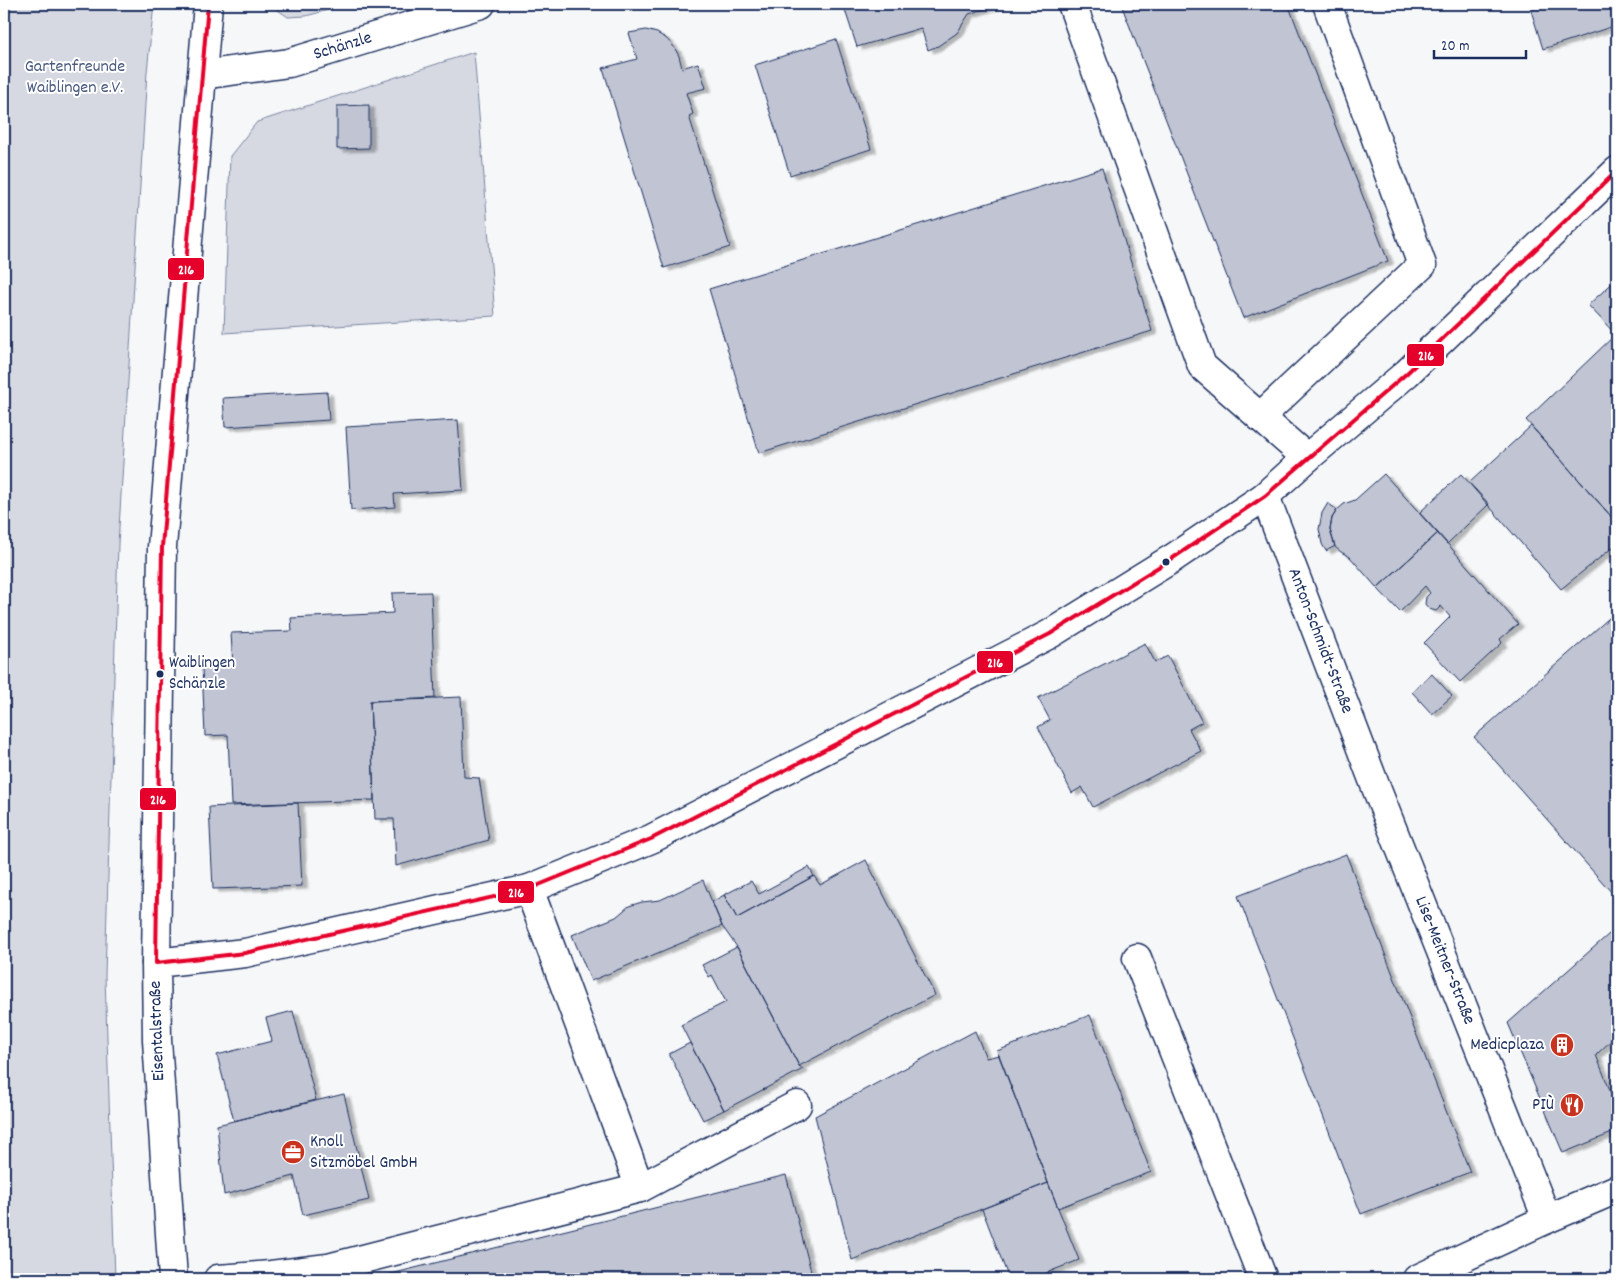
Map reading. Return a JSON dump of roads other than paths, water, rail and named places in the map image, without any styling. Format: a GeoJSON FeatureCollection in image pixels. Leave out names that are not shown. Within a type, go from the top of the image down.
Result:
{"type":"FeatureCollection","features":[{"type":"Feature","properties":{"kind":"street","name":"Eisentalstraße"},"geometry":{"type":"LineString","coordinates":[[173,1279],[157,1040],[156,963],[162,547],[208,4]]}},
{"type":"Feature","properties":{"kind":"street","name":"Schänzle"},"geometry":{"type":"LineString","coordinates":[[202,75],[289,63],[481,4]]}},
{"type":"Feature","properties":{"kind":"street"},"geometry":{"type":"LineString","coordinates":[[1072,4],[1202,366],[1307,458]]}},
{"type":"Feature","properties":{"kind":"street"},"geometry":{"type":"LineString","coordinates":[[1260,417],[1422,265],[1327,4]]}},
{"type":"Feature","properties":{"kind":"street"},"geometry":{"type":"LineString","coordinates":[[156,963],[245,953],[529,889],[651,839],[1050,634],[1173,558],[1265,496],[1407,373],[1617,171]]}},
{"type":"Feature","properties":{"kind":"street","name":"Anton-Schmidt-Straße"},"geometry":{"type":"LineString","coordinates":[[1265,496],[1374,785]]}},
{"type":"Feature","properties":{"kind":"street","name":"Lise-Meitner-Straße"},"geometry":{"type":"LineString","coordinates":[[1374,785],[1547,1219]]}},
{"type":"Feature","properties":{"kind":"street"},"geometry":{"type":"LineString","coordinates":[[529,889],[640,1188]]}},
{"type":"Feature","properties":{"kind":"street"},"geometry":{"type":"LineString","coordinates":[[1137,958],[1263,1279]]}},
{"type":"Feature","properties":{"kind":"street"},"geometry":{"type":"LineString","coordinates":[[218,1279],[328,1268],[640,1188],[797,1105]]}},
{"type":"Feature","properties":{"kind":"street"},"geometry":{"type":"LineString","coordinates":[[1417,1279],[1547,1219],[1617,1190]]}},
{"type":"Feature","properties":{"kind":"place","name":"Waiblingen Schänzle"},"geometry":{"type":"Point","coordinates":[160,674]}},
{"type":"Feature","properties":{"kind":"place","name":"Medicplaza"},"geometry":{"type":"Point","coordinates":[1562,1045]}},
{"type":"Feature","properties":{"kind":"place","name":"PIÙ"},"geometry":{"type":"Point","coordinates":[1572,1105]}},
{"type":"Feature","properties":{"kind":"place","name":"Knoll Sitzmöbel GmbH"},"geometry":{"type":"Point","coordinates":[293,1152]}},
{"type":"Feature","properties":{"kind":"park label","name":"Gartenfreunde Waiblingen e.V."},"geometry":{"type":"Point","coordinates":[75,77]}}]}
